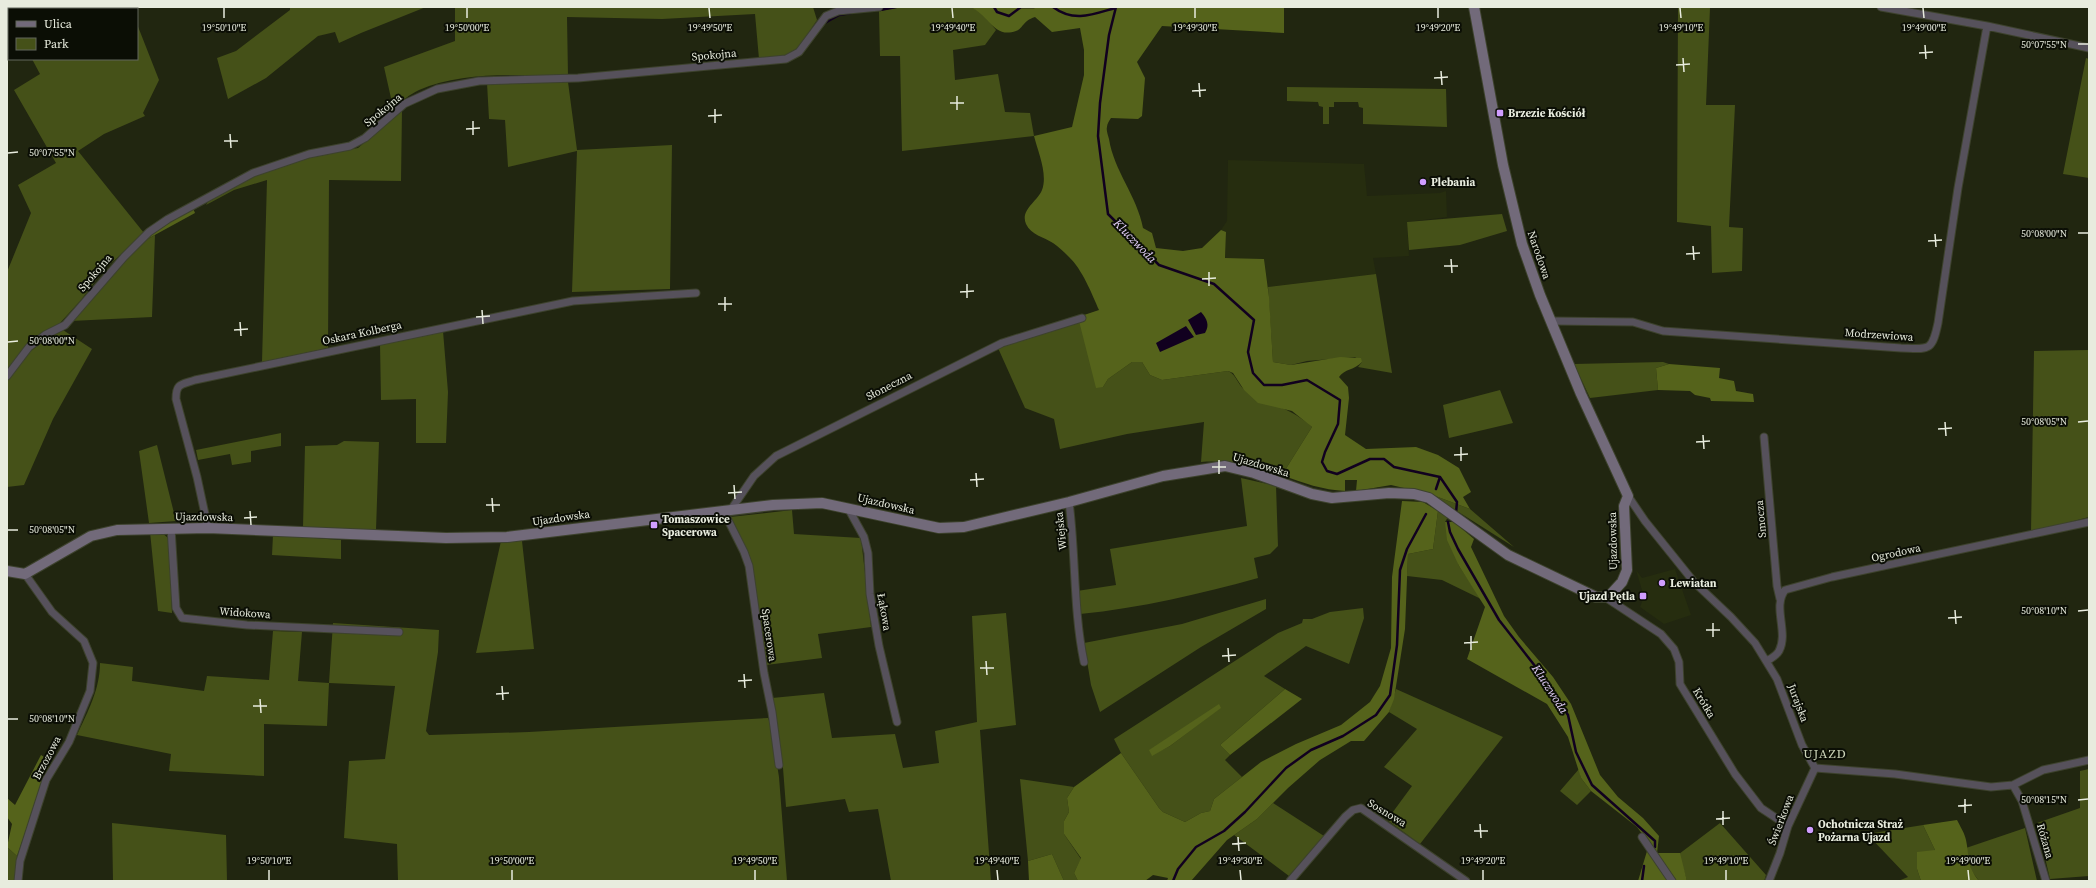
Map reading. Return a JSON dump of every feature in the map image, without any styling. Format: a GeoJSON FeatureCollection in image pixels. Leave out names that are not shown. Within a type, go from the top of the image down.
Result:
{"type":"FeatureCollection","features":[{"type":"Feature","properties":{"kind":"street","name":"Spokojna"},"geometry":{"type":"LineString","coordinates":[[7,376],[29,347],[45,335],[64,324],[124,257],[149,232],[168,219],[260,170],[309,154],[350,146],[365,138],[404,104],[437,88],[479,81],[578,78],[786,59],[799,52],[826,16],[838,11],[879,7]]}},
{"type":"Feature","properties":{"kind":"street","name":"Narodowa"},"geometry":{"type":"LineString","coordinates":[[1474,7],[1512,208],[1522,244],[1540,295],[1584,401],[1628,496]]}},
{"type":"Feature","properties":{"kind":"street"},"geometry":{"type":"LineString","coordinates":[[1881,7],[1987,26],[2089,48]]}},
{"type":"Feature","properties":{"kind":"street","name":"Modrzewiowa"},"geometry":{"type":"LineString","coordinates":[[1552,321],[1633,322],[1663,331],[1901,348],[1928,347],[1934,342],[1938,323],[1957,195],[1987,26]]}},
{"type":"Feature","properties":{"kind":"street","name":"Oskara Kolberga"},"geometry":{"type":"LineString","coordinates":[[208,528],[197,477],[176,400],[176,390],[178,386],[195,380],[346,347],[573,301],[696,293]]}},
{"type":"Feature","properties":{"kind":"street","name":"Słoneczna"},"geometry":{"type":"LineString","coordinates":[[727,512],[754,476],[776,456],[1002,343],[1082,318]]}},
{"type":"Feature","properties":{"kind":"street","name":"Smocza"},"geometry":{"type":"LineString","coordinates":[[1764,437],[1777,586],[1780,600]]}},
{"type":"Feature","properties":{"kind":"street","name":"Ujazdowska"},"geometry":{"type":"LineString","coordinates":[[25,574],[82,540],[103,532],[127,529],[208,528],[425,538],[507,537],[798,503],[822,503],[848,507],[939,528],[964,527],[1069,502],[1163,476],[1225,466],[1254,473],[1312,494],[1332,498],[1389,493],[1414,494],[1435,500],[1508,554],[1596,597],[1605,597],[1617,589],[1627,570],[1624,506],[1628,496]]}},
{"type":"Feature","properties":{"kind":"street","name":"Jurajska"},"geometry":{"type":"LineString","coordinates":[[1628,496],[1694,582],[1731,616],[1755,643],[1767,661],[1776,679],[1802,745],[1815,768]]}},
{"type":"Feature","properties":{"kind":"street","name":"Wiejska"},"geometry":{"type":"LineString","coordinates":[[1069,502],[1074,557],[1076,620],[1084,662]]}},
{"type":"Feature","properties":{"kind":"street","name":"Łąkowa"},"geometry":{"type":"LineString","coordinates":[[848,507],[864,537],[868,553],[870,594],[879,646],[897,722]]}},
{"type":"Feature","properties":{"kind":"street","name":"Spacerowa"},"geometry":{"type":"LineString","coordinates":[[727,512],[744,552],[748,566],[764,673],[772,712],[779,765]]}},
{"type":"Feature","properties":{"kind":"street","name":"Ogrodowa"},"geometry":{"type":"LineString","coordinates":[[1780,600],[1785,590],[1800,584],[2089,522]]}},
{"type":"Feature","properties":{"kind":"street","name":"Widokowa"},"geometry":{"type":"LineString","coordinates":[[171,528],[176,608],[182,618],[246,625],[399,632]]}},
{"type":"Feature","properties":{"kind":"street"},"geometry":{"type":"LineString","coordinates":[[7,572],[25,574]]}},
{"type":"Feature","properties":{"kind":"street","name":"Brzozowa"},"geometry":{"type":"LineString","coordinates":[[18,881],[20,861],[46,780],[69,742],[90,691],[93,663],[84,641],[52,612],[25,574]]}},
{"type":"Feature","properties":{"kind":"street","name":"Krótka"},"geometry":{"type":"LineString","coordinates":[[1605,597],[1661,634],[1674,649],[1679,662],[1680,684],[1735,774],[1760,808],[1788,826]]}},
{"type":"Feature","properties":{"kind":"street"},"geometry":{"type":"LineString","coordinates":[[1767,661],[1779,652],[1782,636],[1780,600]]}},
{"type":"Feature","properties":{"kind":"street"},"geometry":{"type":"LineString","coordinates":[[1815,768],[1895,774],[1990,787],[2013,785],[2043,770],[2089,760]]}},
{"type":"Feature","properties":{"kind":"street","name":"Świerkowa"},"geometry":{"type":"LineString","coordinates":[[1769,881],[1780,853],[1788,826],[1815,768]]}},
{"type":"Feature","properties":{"kind":"street","name":"Różana"},"geometry":{"type":"LineString","coordinates":[[2013,785],[2022,801],[2046,881]]}},
{"type":"Feature","properties":{"kind":"street","name":"Sosnowa"},"geometry":{"type":"LineString","coordinates":[[1290,881],[1345,817],[1354,810],[1361,808],[1466,881]]}},
{"type":"Feature","properties":{"kind":"street"},"geometry":{"type":"LineString","coordinates":[[1642,837],[1672,881]]}},
{"type":"Feature","properties":{"kind":"shaded area"},"geometry":{"type":"Polygon","coordinates":[[[1228,160],[1364,164],[1367,196],[1440,193],[1446,191],[1447,217],[1407,222],[1409,256],[1373,258],[1376,274],[1268,287],[1264,259],[1225,258],[1226,233],[1221,230],[1227,221],[1228,160]]]}},
{"type":"Feature","properties":{"kind":"shaded area"},"geometry":{"type":"Polygon","coordinates":[[[1201,312],[1208,325],[1205,333],[1196,335],[1188,320],[1201,312]]]}},
{"type":"Feature","properties":{"kind":"shaded area"},"geometry":{"type":"Polygon","coordinates":[[[1186,326],[1194,337],[1160,352],[1156,343],[1186,326]]]}},
{"type":"Feature","properties":{"kind":"shaded area"},"geometry":{"type":"Polygon","coordinates":[[[1675,569],[1691,615],[1664,624],[1640,607],[1644,597],[1636,570],[1642,578],[1675,569]]]}},
{"type":"Feature","properties":{"kind":"green space"},"geometry":{"type":"Polygon","coordinates":[[[7,7],[60,8],[8,8],[8,12],[7,7]]]}},
{"type":"Feature","properties":{"kind":"green space"},"geometry":{"type":"Polygon","coordinates":[[[290,7],[426,7],[339,43],[335,32],[318,36],[266,78],[228,99],[217,58],[236,51],[290,10],[290,7]]]}},
{"type":"Feature","properties":{"kind":"green space"},"geometry":{"type":"Polygon","coordinates":[[[455,7],[813,7],[817,20],[797,50],[785,58],[759,59],[755,14],[662,19],[567,17],[568,76],[512,75],[473,77],[454,80],[419,90],[393,107],[384,67],[455,41],[455,7]]]}},
{"type":"Feature","properties":{"kind":"green space"},"geometry":{"type":"Polygon","coordinates":[[[901,7],[970,7],[980,11],[996,30],[985,45],[953,50],[955,80],[998,74],[1005,112],[1030,113],[1034,136],[902,151],[900,56],[880,56],[879,11],[901,7]]]}},
{"type":"Feature","properties":{"kind":"green space"},"geometry":{"type":"Polygon","coordinates":[[[970,7],[1284,7],[1284,33],[1162,26],[1137,62],[1145,78],[1142,116],[1138,119],[1111,118],[1107,125],[1107,133],[1116,162],[1136,205],[1143,228],[1152,233],[1156,248],[1183,251],[1202,248],[1221,230],[1226,232],[1225,258],[1264,259],[1269,297],[1273,362],[1291,365],[1340,357],[1361,358],[1362,362],[1359,365],[1344,372],[1339,377],[1348,387],[1349,398],[1345,435],[1366,449],[1416,447],[1438,455],[1459,468],[1471,492],[1463,497],[1470,509],[1430,494],[1391,485],[1356,491],[1357,480],[1345,480],[1345,491],[1313,486],[1282,475],[1312,427],[1292,411],[1258,403],[1244,390],[1233,373],[1228,371],[1162,380],[1150,375],[1142,362],[1132,362],[1108,379],[1103,387],[1096,388],[1078,317],[1099,310],[1086,282],[1074,262],[1055,245],[1031,231],[1026,224],[1025,219],[1027,210],[1040,194],[1044,184],[1042,163],[1034,136],[1072,127],[1084,75],[1084,50],[1080,28],[1052,32],[1035,17],[1025,22],[1021,28],[1016,31],[1008,33],[1002,32],[970,7]]]}},
{"type":"Feature","properties":{"kind":"green space"},"geometry":{"type":"Polygon","coordinates":[[[1678,8],[1710,8],[1706,105],[1735,105],[1729,227],[1743,228],[1742,271],[1712,273],[1711,226],[1677,222],[1678,8]]]}},
{"type":"Feature","properties":{"kind":"green space"},"geometry":{"type":"Polygon","coordinates":[[[138,27],[159,80],[143,113],[145,116],[104,134],[78,151],[144,233],[104,270],[81,300],[60,323],[37,338],[7,371],[7,272],[31,213],[18,185],[56,163],[14,90],[40,74],[33,60],[138,60],[138,27]]]}},
{"type":"Feature","properties":{"kind":"green space"},"geometry":{"type":"Polygon","coordinates":[[[2086,58],[2089,59],[2089,178],[2063,174],[2086,58]]]}},
{"type":"Feature","properties":{"kind":"green space"},"geometry":{"type":"Polygon","coordinates":[[[568,82],[577,150],[672,145],[670,289],[572,292],[577,151],[508,167],[505,120],[489,119],[487,83],[568,82]]]}},
{"type":"Feature","properties":{"kind":"green space"},"geometry":{"type":"Polygon","coordinates":[[[1287,87],[1446,89],[1447,127],[1363,124],[1363,108],[1359,107],[1358,102],[1334,102],[1334,107],[1329,107],[1329,124],[1323,124],[1323,107],[1319,106],[1318,102],[1287,101],[1287,87]]]}},
{"type":"Feature","properties":{"kind":"green space"},"geometry":{"type":"Polygon","coordinates":[[[402,110],[401,181],[329,180],[328,348],[262,362],[267,180],[234,190],[206,205],[210,199],[265,171],[305,157],[358,148],[402,110]]]}},
{"type":"Feature","properties":{"kind":"green space"},"geometry":{"type":"Polygon","coordinates":[[[193,208],[195,213],[142,242],[160,226],[193,208]]]}},
{"type":"Feature","properties":{"kind":"green space"},"geometry":{"type":"Polygon","coordinates":[[[1502,214],[1507,231],[1460,245],[1409,250],[1407,222],[1502,214]]]}},
{"type":"Feature","properties":{"kind":"green space"},"geometry":{"type":"Polygon","coordinates":[[[155,235],[152,317],[71,321],[142,242],[155,235]]]}},
{"type":"Feature","properties":{"kind":"green space"},"geometry":{"type":"Polygon","coordinates":[[[1376,274],[1392,373],[1358,367],[1362,362],[1355,357],[1307,361],[1291,365],[1273,362],[1268,287],[1376,274]]]}},
{"type":"Feature","properties":{"kind":"green space"},"geometry":{"type":"Polygon","coordinates":[[[1078,317],[1103,387],[1108,379],[1132,362],[1142,362],[1150,375],[1162,380],[1228,371],[1246,391],[1289,411],[1312,427],[1282,475],[1242,464],[1201,462],[1204,422],[1127,434],[1060,449],[1054,419],[1025,408],[998,348],[1078,317]]]}},
{"type":"Feature","properties":{"kind":"green space"},"geometry":{"type":"Polygon","coordinates":[[[63,330],[92,349],[53,419],[24,485],[7,487],[6,413],[8,380],[19,363],[32,350],[63,330]]]}},
{"type":"Feature","properties":{"kind":"green space"},"geometry":{"type":"Polygon","coordinates":[[[443,331],[448,392],[446,443],[416,443],[416,399],[381,400],[380,344],[443,331]]]}},
{"type":"Feature","properties":{"kind":"green space"},"geometry":{"type":"Polygon","coordinates":[[[2089,350],[2089,517],[2031,532],[2034,351],[2089,350]]]}},
{"type":"Feature","properties":{"kind":"green space"},"geometry":{"type":"Polygon","coordinates":[[[1663,362],[1669,364],[1656,368],[1658,390],[1590,398],[1574,364],[1663,362]]]}},
{"type":"Feature","properties":{"kind":"green space"},"geometry":{"type":"Polygon","coordinates":[[[1669,364],[1720,368],[1719,378],[1734,381],[1736,391],[1753,394],[1754,402],[1711,401],[1710,398],[1695,395],[1690,391],[1658,390],[1656,368],[1669,364]]]}},
{"type":"Feature","properties":{"kind":"green space"},"geometry":{"type":"Polygon","coordinates":[[[1500,390],[1513,423],[1449,438],[1443,405],[1500,390]]]}},
{"type":"Feature","properties":{"kind":"green space"},"geometry":{"type":"Polygon","coordinates":[[[281,433],[281,446],[251,451],[251,462],[232,465],[230,454],[198,460],[196,450],[281,433]]]}},
{"type":"Feature","properties":{"kind":"green space"},"geometry":{"type":"Polygon","coordinates":[[[344,441],[379,442],[376,530],[303,527],[305,446],[337,445],[344,441]]]}},
{"type":"Feature","properties":{"kind":"green space"},"geometry":{"type":"Polygon","coordinates":[[[157,445],[176,521],[149,523],[139,451],[157,445]]]}},
{"type":"Feature","properties":{"kind":"green space"},"geometry":{"type":"Polygon","coordinates":[[[1241,478],[1276,486],[1278,546],[1270,554],[1254,558],[1258,578],[1170,600],[1080,614],[1077,591],[1116,585],[1110,549],[1247,526],[1241,478]]]}},
{"type":"Feature","properties":{"kind":"green space"},"geometry":{"type":"Polygon","coordinates":[[[1430,494],[1470,509],[1514,547],[1430,494]]]}},
{"type":"Feature","properties":{"kind":"green space"},"geometry":{"type":"Polygon","coordinates":[[[1402,501],[1423,502],[1438,511],[1433,549],[1408,554],[1405,629],[1394,699],[1389,712],[1364,741],[1351,741],[1320,760],[1288,788],[1257,819],[1227,840],[1191,881],[1167,881],[1168,878],[1153,875],[1145,881],[1078,881],[1074,873],[1081,858],[1064,834],[1064,821],[1069,812],[1067,798],[1074,787],[1121,753],[1159,808],[1163,812],[1185,822],[1201,813],[1210,811],[1214,799],[1261,762],[1296,744],[1341,725],[1370,702],[1380,686],[1391,648],[1392,577],[1402,501]]]}},
{"type":"Feature","properties":{"kind":"green space"},"geometry":{"type":"Polygon","coordinates":[[[792,510],[794,534],[861,538],[871,627],[818,634],[822,658],[766,665],[754,589],[730,517],[792,510]]]}},
{"type":"Feature","properties":{"kind":"green space"},"geometry":{"type":"Polygon","coordinates":[[[1438,511],[1448,517],[1445,522],[1459,566],[1481,599],[1442,580],[1407,576],[1408,554],[1433,549],[1438,511]]]}},
{"type":"Feature","properties":{"kind":"green space"},"geometry":{"type":"Polygon","coordinates":[[[1445,522],[1454,522],[1474,539],[1471,547],[1504,616],[1519,637],[1553,677],[1571,704],[1600,775],[1618,797],[1643,818],[1659,836],[1657,853],[1680,853],[1687,881],[1677,881],[1637,827],[1591,791],[1581,778],[1568,737],[1547,704],[1467,659],[1485,607],[1459,566],[1447,540],[1445,522]]]}},
{"type":"Feature","properties":{"kind":"green space"},"geometry":{"type":"Polygon","coordinates":[[[150,532],[161,533],[169,540],[172,613],[158,611],[150,532]]]}},
{"type":"Feature","properties":{"kind":"green space"},"geometry":{"type":"Polygon","coordinates":[[[273,535],[341,540],[341,559],[272,555],[273,535]]]}},
{"type":"Feature","properties":{"kind":"green space"},"geometry":{"type":"Polygon","coordinates":[[[501,541],[522,541],[534,649],[476,653],[501,541]]]}},
{"type":"Feature","properties":{"kind":"green space"},"geometry":{"type":"Polygon","coordinates":[[[1266,599],[1266,609],[1201,647],[1100,712],[1091,685],[1084,643],[1182,624],[1266,599]]]}},
{"type":"Feature","properties":{"kind":"green space"},"geometry":{"type":"Polygon","coordinates":[[[1363,608],[1364,618],[1349,664],[1306,646],[1264,676],[1285,689],[1220,745],[1230,755],[1225,760],[1242,777],[1214,799],[1210,811],[1201,813],[1185,822],[1163,812],[1121,753],[1114,739],[1278,633],[1302,623],[1303,619],[1312,619],[1330,612],[1363,608]],[[1220,708],[1150,750],[1152,755],[1170,746],[1220,708]]]}},
{"type":"Feature","properties":{"kind":"green space"},"geometry":{"type":"Polygon","coordinates":[[[1006,613],[1016,725],[980,730],[991,881],[891,881],[878,809],[849,812],[845,799],[786,807],[783,768],[772,698],[824,693],[832,738],[895,734],[903,768],[939,763],[935,731],[977,722],[972,616],[1006,613]]]}},
{"type":"Feature","properties":{"kind":"green space"},"geometry":{"type":"Polygon","coordinates":[[[333,623],[439,630],[438,652],[426,731],[429,735],[529,732],[768,718],[771,726],[779,777],[787,881],[398,881],[397,844],[344,838],[349,761],[385,759],[395,686],[329,683],[333,623]]]}},
{"type":"Feature","properties":{"kind":"green space"},"geometry":{"type":"Polygon","coordinates":[[[273,631],[302,632],[298,681],[329,683],[327,726],[264,724],[264,776],[169,771],[171,754],[77,735],[96,691],[100,663],[133,667],[132,681],[204,691],[207,676],[269,680],[273,631]]]}},
{"type":"Feature","properties":{"kind":"green space"},"geometry":{"type":"Polygon","coordinates":[[[1285,689],[1302,699],[1230,755],[1220,745],[1285,689]]]}},
{"type":"Feature","properties":{"kind":"green space"},"geometry":{"type":"Polygon","coordinates":[[[1396,689],[1503,737],[1420,844],[1387,820],[1412,786],[1384,767],[1417,729],[1389,712],[1396,689]]]}},
{"type":"Feature","properties":{"kind":"green space"},"geometry":{"type":"Polygon","coordinates":[[[1219,704],[1221,708],[1170,746],[1152,756],[1149,750],[1219,704]]]}},
{"type":"Feature","properties":{"kind":"green space"},"geometry":{"type":"Polygon","coordinates":[[[41,755],[46,758],[49,769],[44,778],[17,856],[7,847],[12,824],[7,817],[7,798],[15,805],[41,755]]]}},
{"type":"Feature","properties":{"kind":"green space"},"geometry":{"type":"Polygon","coordinates":[[[1579,769],[1581,778],[1591,791],[1577,805],[1560,791],[1579,769]]]}},
{"type":"Feature","properties":{"kind":"green space"},"geometry":{"type":"Polygon","coordinates":[[[2089,769],[2089,876],[2050,879],[2037,823],[2080,808],[2080,771],[2089,769]]]}},
{"type":"Feature","properties":{"kind":"green space"},"geometry":{"type":"Polygon","coordinates":[[[1020,779],[1074,787],[1067,798],[1069,812],[1064,821],[1064,834],[1081,859],[1074,873],[1078,881],[1064,881],[1052,854],[1028,861],[1020,779]]]}},
{"type":"Feature","properties":{"kind":"green space"},"geometry":{"type":"Polygon","coordinates":[[[1273,803],[1324,836],[1289,876],[1234,835],[1257,819],[1273,803]]]}},
{"type":"Feature","properties":{"kind":"green space"},"geometry":{"type":"Polygon","coordinates":[[[1957,820],[1964,833],[1970,866],[1979,881],[1921,881],[1917,869],[1917,852],[1935,850],[1923,825],[1957,820]]]}},
{"type":"Feature","properties":{"kind":"green space"},"geometry":{"type":"Polygon","coordinates":[[[112,823],[226,835],[227,881],[113,881],[112,823]]]}},
{"type":"Feature","properties":{"kind":"green space"},"geometry":{"type":"Polygon","coordinates":[[[1720,823],[1766,875],[1764,881],[1687,881],[1679,854],[1720,823]]]}},
{"type":"Feature","properties":{"kind":"green space"},"geometry":{"type":"Polygon","coordinates":[[[1923,825],[1935,850],[1917,869],[1921,881],[1898,881],[1908,877],[1867,834],[1923,825]]]}},
{"type":"Feature","properties":{"kind":"green space"},"geometry":{"type":"Polygon","coordinates":[[[2025,828],[2037,881],[1979,881],[1971,870],[1966,848],[2025,828]]]}},
{"type":"Feature","properties":{"kind":"green space"},"geometry":{"type":"Polygon","coordinates":[[[7,847],[17,856],[16,881],[7,881],[7,847]]]}},
{"type":"Feature","properties":{"kind":"green space"},"geometry":{"type":"Polygon","coordinates":[[[1647,851],[1669,881],[1638,881],[1647,851]]]}},
{"type":"Feature","properties":{"kind":"green space"},"geometry":{"type":"Polygon","coordinates":[[[1052,854],[1064,881],[1029,881],[1028,861],[1052,854]]]}},
{"type":"Feature","properties":{"kind":"waterway"},"geometry":{"type":"LineString","coordinates":[[880,10],[896,7]]}},
{"type":"Feature","properties":{"kind":"waterway"},"geometry":{"type":"LineString","coordinates":[[994,7],[997,12],[1009,16],[1021,7],[1034,7]]}},
{"type":"Feature","properties":{"kind":"waterway"},"geometry":{"type":"LineString","coordinates":[[1053,7],[1061,12],[1076,16],[1092,15],[1115,8]]}},
{"type":"Feature","properties":{"kind":"waterway","name":"Kluczwoda"},"geometry":{"type":"LineString","coordinates":[[1116,7],[1109,35],[1100,103],[1098,136],[1108,214],[1159,265],[1214,284],[1254,320],[1248,352],[1253,373],[1264,385],[1282,385],[1307,380],[1340,400],[1338,424],[1322,462],[1327,471],[1337,474],[1370,459],[1384,459],[1394,467],[1440,477],[1457,502],[1456,513]]}},
{"type":"Feature","properties":{"kind":"waterway"},"geometry":{"type":"LineString","coordinates":[[823,24],[839,15],[851,13]]}},
{"type":"Feature","properties":{"kind":"waterway"},"geometry":{"type":"LineString","coordinates":[[1436,489],[1440,477]]}},
{"type":"Feature","properties":{"kind":"waterway"},"geometry":{"type":"LineString","coordinates":[[1173,881],[1178,869],[1196,847],[1224,831],[1245,812],[1286,768],[1311,750],[1343,736],[1376,715],[1390,695],[1397,645],[1400,570],[1407,549],[1426,514]]}},
{"type":"Feature","properties":{"kind":"waterway","name":"Kluczwoda"},"geometry":{"type":"LineString","coordinates":[[1448,522],[1450,532],[1458,549],[1499,620],[1535,666],[1568,715],[1576,752],[1592,785],[1655,841],[1655,847]]}},
{"type":"Feature","properties":{"kind":"waterway","name":"Kluczwoda"},"geometry":{"type":"LineString","coordinates":[[1642,881],[1644,866]]}},
{"type":"Feature","properties":{"kind":"place","name":"Brzezie Kościół"},"geometry":{"type":"Point","coordinates":[1500,113]}},
{"type":"Feature","properties":{"kind":"place","name":"Plebania"},"geometry":{"type":"Point","coordinates":[1423,182]}},
{"type":"Feature","properties":{"kind":"place","name":"Tomaszowice Spacerowa"},"geometry":{"type":"Point","coordinates":[654,525]}},
{"type":"Feature","properties":{"kind":"place","name":"Lewiatan"},"geometry":{"type":"Point","coordinates":[1662,583]}},
{"type":"Feature","properties":{"kind":"place","name":"Ujazd Pętla"},"geometry":{"type":"Point","coordinates":[1643,596]}},
{"type":"Feature","properties":{"kind":"place","name":"Ochotnicza Straż Pożarna Ujazd"},"geometry":{"type":"Point","coordinates":[1810,830]}},
{"type":"Feature","properties":{"kind":"district","name":"UJAZD"},"geometry":{"type":"Point","coordinates":[1825,753]}}]}
